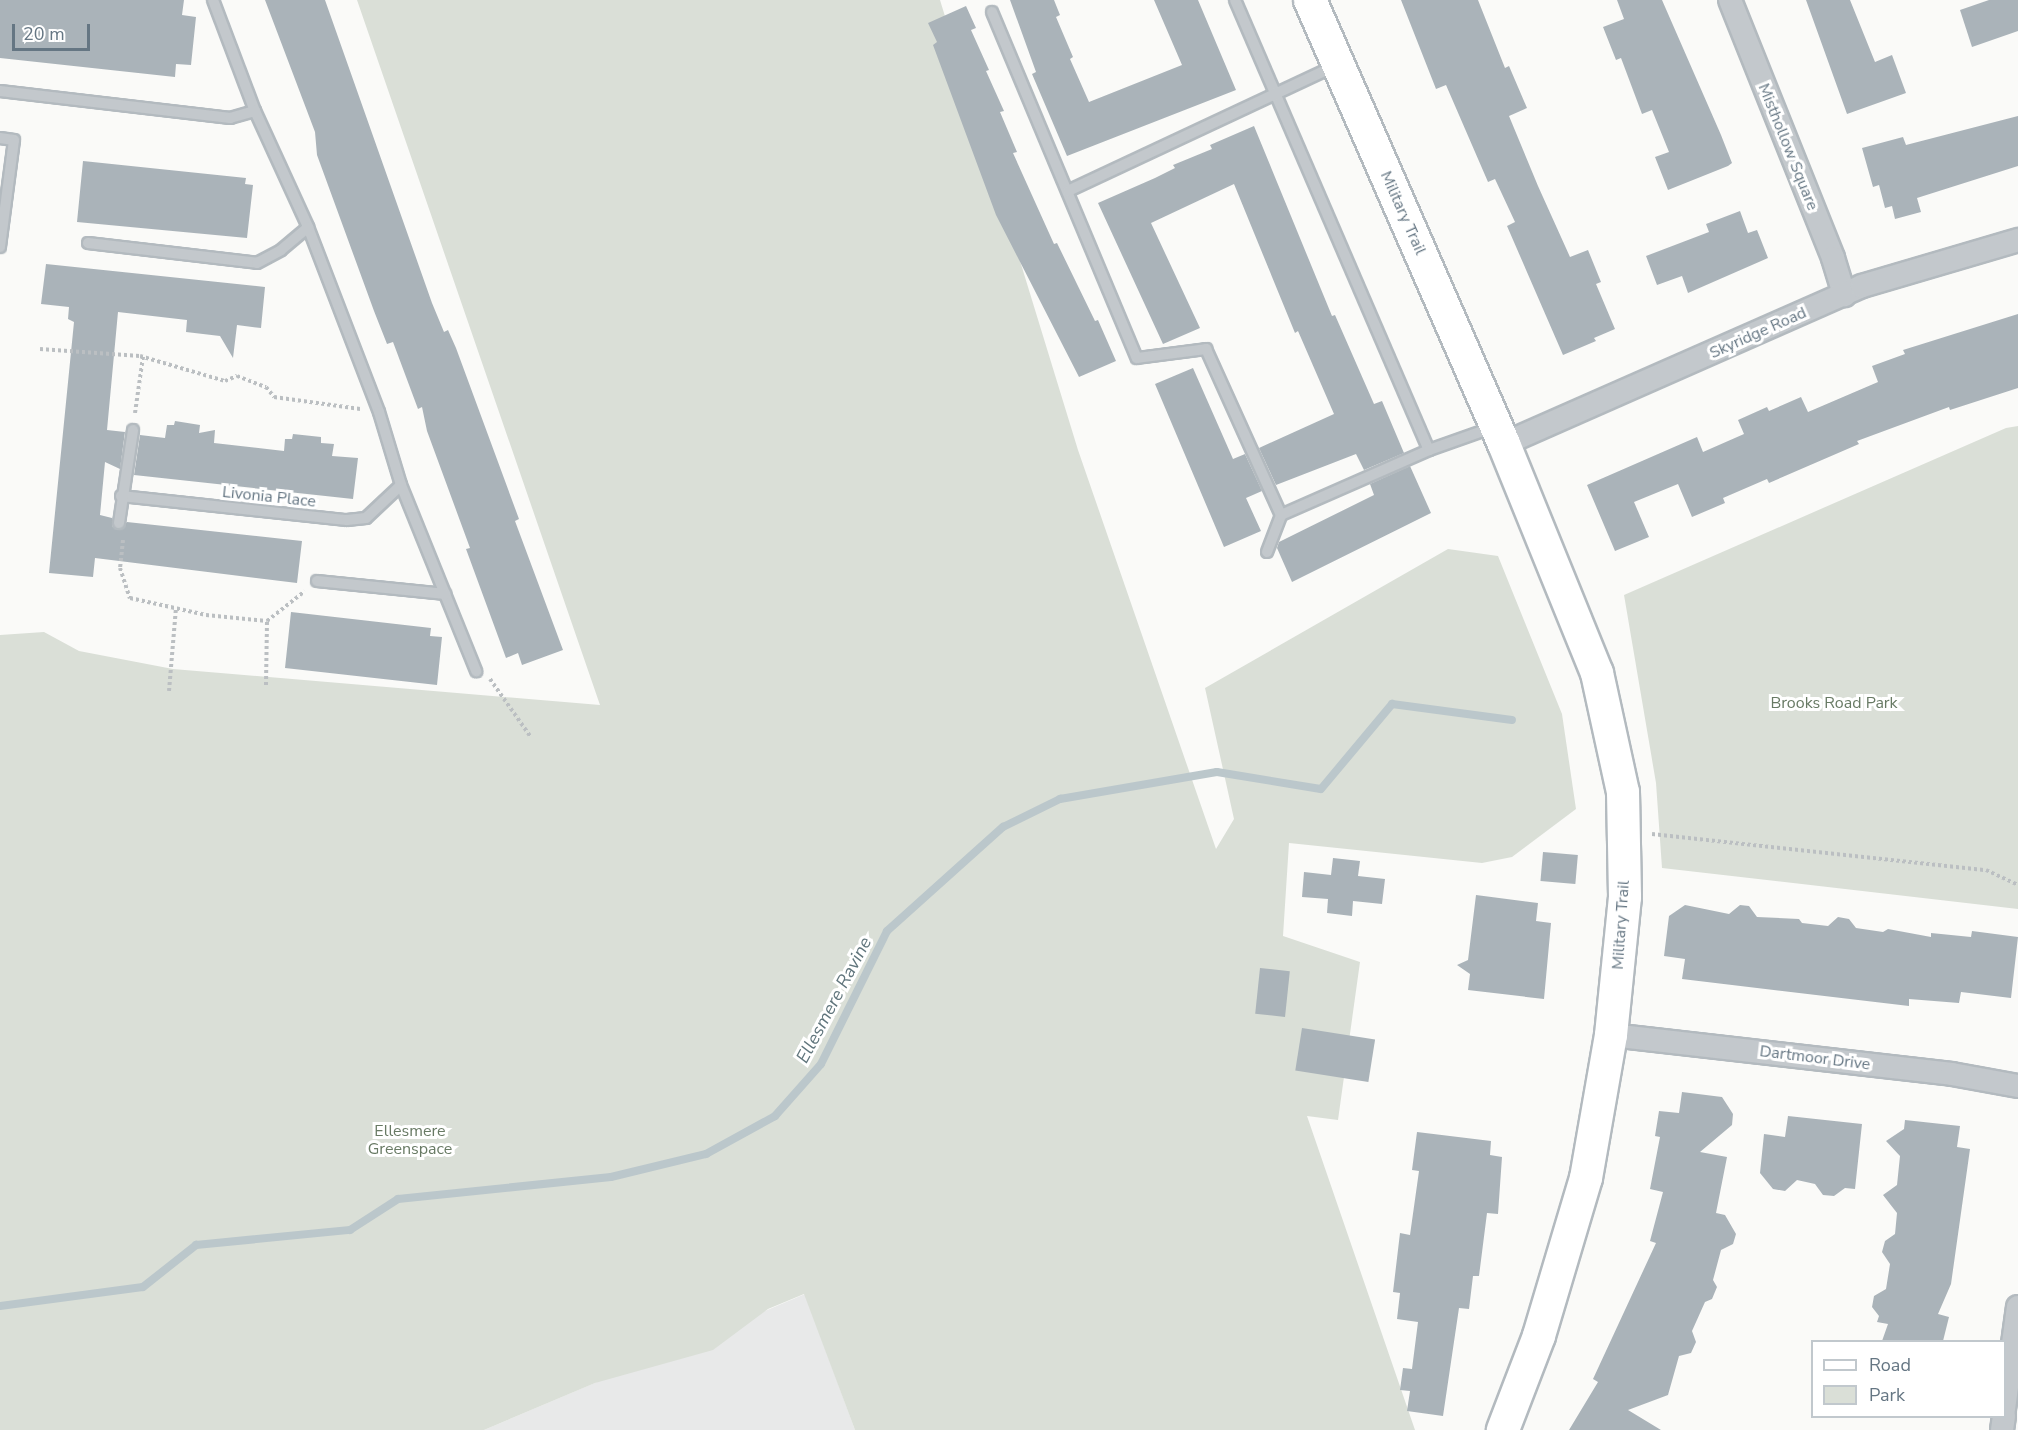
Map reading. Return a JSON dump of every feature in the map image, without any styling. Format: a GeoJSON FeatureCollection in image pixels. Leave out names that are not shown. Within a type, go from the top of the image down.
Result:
{"type":"FeatureCollection","features":[{"type":"Feature","properties":{"kind":"street","name":"Military Trail"},"geometry":{"type":"LineString","coordinates":[[1310,0],[1500,435],[1598,673],[1623,792],[1625,897],[1611,1035],[1586,1178],[1539,1335],[1503,1430]]}},
{"type":"Feature","properties":{"kind":"street","name":"Misthollow Square"},"geometry":{"type":"LineString","coordinates":[[1730,0],[1833,258],[1844,295]]}},
{"type":"Feature","properties":{"kind":"street","name":"Skyridge Road"},"geometry":{"type":"LineString","coordinates":[[1500,435],[1891,275],[2018,240]]}},
{"type":"Feature","properties":{"kind":"street","name":"Dartmoor Drive"},"geometry":{"type":"LineString","coordinates":[[1611,1035],[1952,1074],[2018,1086]]}},
{"type":"Feature","properties":{"kind":"street"},"geometry":{"type":"LineString","coordinates":[[2006,1394],[2018,1307]]}},
{"type":"Feature","properties":{"kind":"lane"},"geometry":{"type":"LineString","coordinates":[[213,0],[255,111],[308,227],[379,412],[401,485],[476,670]]}},
{"type":"Feature","properties":{"kind":"lane"},"geometry":{"type":"LineString","coordinates":[[1235,0],[1429,450]]}},
{"type":"Feature","properties":{"kind":"lane"},"geometry":{"type":"LineString","coordinates":[[992,12],[1137,358],[1206,349],[1281,515],[1267,552]]}},
{"type":"Feature","properties":{"kind":"lane"},"geometry":{"type":"LineString","coordinates":[[1068,191],[1338,65]]}},
{"type":"Feature","properties":{"kind":"lane"},"geometry":{"type":"LineString","coordinates":[[0,91],[230,118],[255,111]]}},
{"type":"Feature","properties":{"kind":"lane"},"geometry":{"type":"LineString","coordinates":[[0,138],[14,140],[0,247]]}},
{"type":"Feature","properties":{"kind":"lane"},"geometry":{"type":"LineString","coordinates":[[88,243],[257,263],[281,250],[308,227]]}},
{"type":"Feature","properties":{"kind":"lane"},"geometry":{"type":"LineString","coordinates":[[119,523],[121,496],[133,430]]}},
{"type":"Feature","properties":{"kind":"lane"},"geometry":{"type":"LineString","coordinates":[[1281,515],[1429,450],[1500,435]]}},
{"type":"Feature","properties":{"kind":"lane","name":"Livonia Place"},"geometry":{"type":"LineString","coordinates":[[121,496],[347,520],[366,518],[401,485]]}},
{"type":"Feature","properties":{"kind":"lane"},"geometry":{"type":"LineString","coordinates":[[317,581],[445,594]]}},
{"type":"Feature","properties":{"kind":"path"},"geometry":{"type":"LineString","coordinates":[[40,349],[143,357],[225,381],[237,376],[266,387],[274,397],[379,412]]}},
{"type":"Feature","properties":{"kind":"path"},"geometry":{"type":"LineString","coordinates":[[133,430],[143,357]]}},
{"type":"Feature","properties":{"kind":"path"},"geometry":{"type":"LineString","coordinates":[[119,523],[123,537],[120,568],[130,598],[176,608],[267,621],[317,581]]}},
{"type":"Feature","properties":{"kind":"path"},"geometry":{"type":"LineString","coordinates":[[169,692],[176,608]]}},
{"type":"Feature","properties":{"kind":"path"},"geometry":{"type":"LineString","coordinates":[[266,685],[267,621]]}},
{"type":"Feature","properties":{"kind":"path"},"geometry":{"type":"LineString","coordinates":[[476,670],[491,680],[530,736]]}},
{"type":"Feature","properties":{"kind":"path"},"geometry":{"type":"LineString","coordinates":[[1624,831],[1986,870],[2018,885]]}},
{"type":"Feature","properties":{"kind":"shaded area"},"geometry":{"type":"Polygon","coordinates":[[[805,1294],[855,1430],[484,1430],[805,1294]]]}},
{"type":"Feature","properties":{"kind":"green space","name":"Ellesmere Greenspace"},"geometry":{"type":"Polygon","coordinates":[[[357,0],[940,0],[1078,450],[1216,849],[1234,819],[1205,688],[1448,549],[1498,556],[1562,714],[1576,809],[1512,857],[1482,863],[1289,843],[1283,936],[1360,962],[1338,1120],[1307,1116],[1415,1430],[855,1430],[804,1294],[768,1309],[713,1350],[595,1383],[484,1430],[0,1430],[0,635],[44,632],[79,651],[173,669],[600,705],[357,0]]]}},
{"type":"Feature","properties":{"kind":"green space","name":"Brooks Road Park"},"geometry":{"type":"Polygon","coordinates":[[[2018,426],[2018,909],[1662,868],[1656,783],[1624,595],[2006,428],[2018,426]]]}},
{"type":"Feature","properties":{"kind":"building"},"geometry":{"type":"Polygon","coordinates":[[[0,0],[184,0],[182,15],[196,17],[191,65],[176,64],[175,77],[0,58],[0,0]]]}},
{"type":"Feature","properties":{"kind":"building"},"geometry":{"type":"Polygon","coordinates":[[[265,0],[325,0],[432,303],[444,332],[448,330],[456,348],[519,519],[515,521],[563,650],[522,665],[518,653],[506,658],[466,549],[470,548],[427,431],[422,407],[418,409],[393,342],[387,344],[374,311],[317,155],[315,132],[265,0]]]}},
{"type":"Feature","properties":{"kind":"building"},"geometry":{"type":"Polygon","coordinates":[[[1010,0],[1054,0],[1060,15],[1056,17],[1073,57],[1070,59],[1089,102],[1182,65],[1154,0],[1198,0],[1236,90],[1067,156],[1032,74],[1036,72],[1010,0]]]}},
{"type":"Feature","properties":{"kind":"building"},"geometry":{"type":"Polygon","coordinates":[[[1401,0],[1478,0],[1505,68],[1509,66],[1527,108],[1509,116],[1538,186],[1570,257],[1588,250],[1601,282],[1596,284],[1615,329],[1594,338],[1596,341],[1563,355],[1507,226],[1515,222],[1495,179],[1488,182],[1446,85],[1436,89],[1401,0]]]}},
{"type":"Feature","properties":{"kind":"building"},"geometry":{"type":"Polygon","coordinates":[[[1617,0],[1662,0],[1721,135],[1732,163],[1728,166],[1668,190],[1655,157],[1669,152],[1652,110],[1642,114],[1621,58],[1616,60],[1603,27],[1624,19],[1617,0]]]}},
{"type":"Feature","properties":{"kind":"building"},"geometry":{"type":"Polygon","coordinates":[[[1806,0],[1850,0],[1875,62],[1892,55],[1906,93],[1847,114],[1806,0]]]}},
{"type":"Feature","properties":{"kind":"building"},"geometry":{"type":"Polygon","coordinates":[[[1989,0],[2018,0],[2018,31],[1972,47],[1960,10],[1989,0]]]}},
{"type":"Feature","properties":{"kind":"building"},"geometry":{"type":"Polygon","coordinates":[[[966,6],[976,28],[971,30],[1004,111],[1000,112],[1017,152],[1013,153],[1054,244],[1057,243],[1095,321],[1098,320],[1116,361],[1079,377],[996,215],[933,45],[937,42],[928,23],[966,6]]]}},
{"type":"Feature","properties":{"kind":"building"},"geometry":{"type":"Polygon","coordinates":[[[2018,116],[2018,166],[1917,198],[1921,212],[1895,219],[1892,206],[1885,208],[1879,185],[1873,187],[1862,148],[1903,137],[1906,145],[2018,116]]]}},
{"type":"Feature","properties":{"kind":"building"},"geometry":{"type":"Polygon","coordinates":[[[1254,126],[1332,316],[1335,315],[1374,404],[1382,401],[1404,453],[1364,470],[1356,454],[1276,485],[1259,448],[1334,414],[1298,331],[1295,333],[1234,184],[1151,223],[1200,328],[1163,344],[1098,203],[1155,178],[1175,168],[1173,165],[1212,149],[1210,145],[1254,126]]]}},
{"type":"Feature","properties":{"kind":"building"},"geometry":{"type":"Polygon","coordinates":[[[83,161],[246,178],[245,184],[253,185],[247,238],[77,222],[83,161]]]}},
{"type":"Feature","properties":{"kind":"building"},"geometry":{"type":"Polygon","coordinates":[[[1740,211],[1748,233],[1757,230],[1768,258],[1688,293],[1682,276],[1657,285],[1646,256],[1709,232],[1706,224],[1740,211]]]}},
{"type":"Feature","properties":{"kind":"building"},"geometry":{"type":"Polygon","coordinates":[[[46,264],[265,287],[261,328],[237,325],[233,358],[220,336],[186,332],[187,320],[118,312],[107,430],[125,432],[120,469],[105,462],[100,515],[112,518],[112,526],[118,530],[127,522],[302,541],[297,583],[95,558],[93,577],[49,573],[74,322],[68,319],[69,307],[41,304],[46,264]]]}},
{"type":"Feature","properties":{"kind":"building"},"geometry":{"type":"Polygon","coordinates":[[[2018,314],[2018,388],[1950,410],[1949,407],[1857,441],[1859,444],[1769,483],[1767,479],[1723,498],[1725,503],[1692,517],[1678,484],[1634,502],[1649,537],[1615,551],[1587,485],[1697,437],[1703,452],[1744,434],[1738,420],[1767,407],[1769,411],[1801,397],[1808,412],[1878,382],[1872,366],[1905,354],[1903,350],[2018,314]]]}},
{"type":"Feature","properties":{"kind":"building"},"geometry":{"type":"Polygon","coordinates":[[[1193,368],[1233,459],[1245,454],[1262,491],[1246,498],[1261,531],[1224,547],[1155,384],[1193,368]]]}},
{"type":"Feature","properties":{"kind":"building"},"geometry":{"type":"Polygon","coordinates":[[[175,421],[200,425],[199,433],[215,430],[214,443],[284,451],[285,439],[292,439],[293,434],[321,437],[321,443],[334,444],[332,456],[358,458],[353,499],[134,475],[140,435],[165,438],[167,425],[174,425],[175,421]]]}},
{"type":"Feature","properties":{"kind":"building"},"geometry":{"type":"Polygon","coordinates":[[[1410,466],[1431,513],[1292,582],[1277,548],[1279,542],[1374,495],[1370,484],[1410,466]]]}},
{"type":"Feature","properties":{"kind":"building"},"geometry":{"type":"Polygon","coordinates":[[[291,612],[431,628],[430,636],[442,637],[437,685],[285,668],[291,612]]]}},
{"type":"Feature","properties":{"kind":"building"},"geometry":{"type":"Polygon","coordinates":[[[1543,852],[1578,855],[1575,884],[1540,881],[1543,852]]]}},
{"type":"Feature","properties":{"kind":"building"},"geometry":{"type":"Polygon","coordinates":[[[1333,858],[1360,861],[1358,876],[1385,879],[1382,904],[1353,901],[1352,916],[1327,913],[1328,899],[1302,897],[1304,872],[1331,875],[1333,858]]]}},
{"type":"Feature","properties":{"kind":"building"},"geometry":{"type":"Polygon","coordinates":[[[1476,895],[1538,903],[1536,921],[1551,923],[1544,999],[1468,990],[1470,974],[1457,965],[1468,960],[1476,895]]]}},
{"type":"Feature","properties":{"kind":"building"},"geometry":{"type":"Polygon","coordinates":[[[1685,905],[1729,914],[1740,905],[1749,906],[1757,917],[1799,919],[1802,923],[1828,926],[1838,917],[1849,919],[1856,928],[1883,932],[1888,929],[1931,937],[1931,933],[1971,937],[1972,931],[2018,937],[2011,998],[1961,992],[1959,1003],[1909,999],[1909,1006],[1682,979],[1685,959],[1664,956],[1669,916],[1685,905]]]}},
{"type":"Feature","properties":{"kind":"building"},"geometry":{"type":"Polygon","coordinates":[[[1260,968],[1290,971],[1285,1017],[1255,1014],[1260,968]]]}},
{"type":"Feature","properties":{"kind":"building"},"geometry":{"type":"Polygon","coordinates":[[[1302,1028],[1375,1040],[1368,1082],[1295,1070],[1302,1028]]]}},
{"type":"Feature","properties":{"kind":"building"},"geometry":{"type":"Polygon","coordinates":[[[1682,1092],[1722,1097],[1733,1114],[1732,1125],[1700,1152],[1727,1157],[1716,1213],[1725,1215],[1736,1234],[1733,1244],[1721,1250],[1713,1280],[1717,1287],[1712,1299],[1705,1302],[1692,1331],[1696,1342],[1691,1353],[1679,1356],[1668,1395],[1628,1410],[1661,1430],[1569,1430],[1598,1382],[1593,1379],[1656,1243],[1650,1241],[1663,1192],[1650,1189],[1660,1137],[1655,1136],[1659,1111],[1679,1113],[1682,1092]]]}},
{"type":"Feature","properties":{"kind":"building"},"geometry":{"type":"Polygon","coordinates":[[[1788,1116],[1862,1124],[1855,1189],[1845,1188],[1834,1196],[1823,1195],[1815,1184],[1797,1180],[1785,1191],[1773,1189],[1760,1173],[1764,1134],[1785,1137],[1788,1116]]]}},
{"type":"Feature","properties":{"kind":"building"},"geometry":{"type":"Polygon","coordinates":[[[1905,1120],[1960,1126],[1957,1147],[1970,1149],[1951,1284],[1938,1314],[1949,1317],[1943,1340],[1882,1340],[1888,1324],[1877,1322],[1879,1316],[1872,1307],[1874,1296],[1886,1289],[1890,1264],[1882,1252],[1885,1241],[1895,1234],[1897,1213],[1883,1195],[1897,1185],[1900,1156],[1886,1141],[1904,1129],[1905,1120]]]}},
{"type":"Feature","properties":{"kind":"building"},"geometry":{"type":"Polygon","coordinates":[[[1417,1132],[1491,1141],[1490,1155],[1502,1157],[1498,1214],[1487,1213],[1479,1276],[1473,1276],[1469,1309],[1459,1308],[1443,1416],[1407,1411],[1410,1391],[1400,1390],[1403,1368],[1412,1369],[1418,1322],[1397,1319],[1400,1293],[1393,1292],[1400,1233],[1410,1235],[1419,1171],[1412,1170],[1417,1132]]]}},
{"type":"Feature","properties":{"kind":"waterway","name":"Ellesmere Ravine"},"geometry":{"type":"LineString","coordinates":[[0,1306],[143,1287],[196,1245],[350,1230],[398,1199],[611,1177],[706,1154],[775,1116],[821,1064],[887,931],[1003,827],[1060,799],[1217,772],[1321,789],[1392,704],[1512,720]]}}]}
